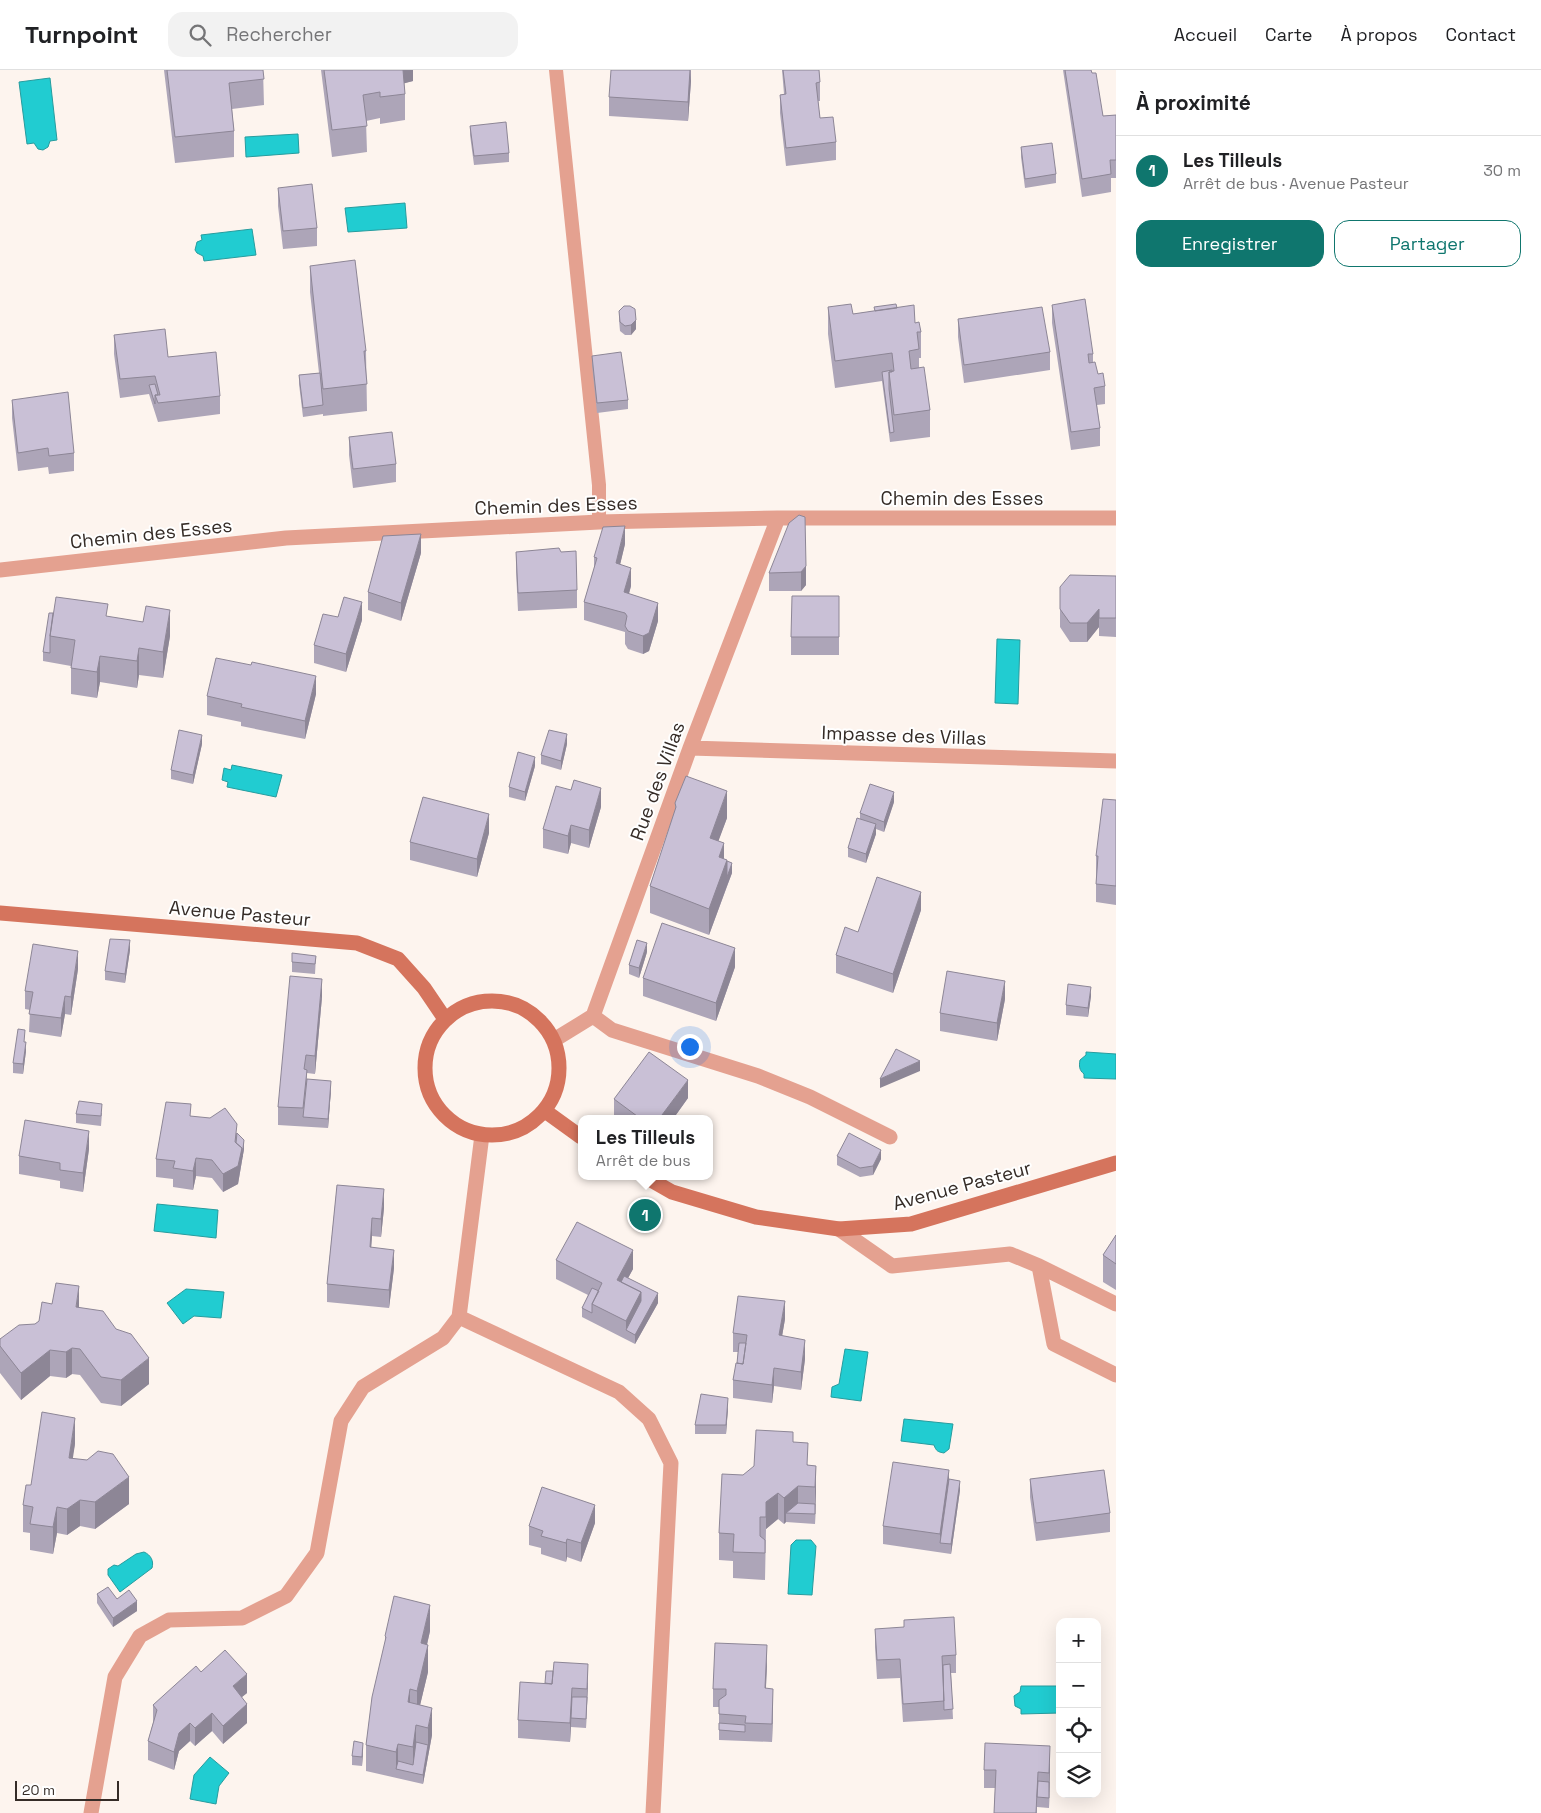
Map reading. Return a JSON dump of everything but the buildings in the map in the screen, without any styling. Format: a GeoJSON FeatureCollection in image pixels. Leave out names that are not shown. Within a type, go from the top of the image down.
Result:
{"type":"FeatureCollection","features":[{"type":"Feature","properties":{"kind":"main road","name":"Avenue Pasteur"},"geometry":{"type":"LineString","coordinates":[[0,913],[357,943],[398,959],[424,988],[445,1020]]}},
{"type":"Feature","properties":{"kind":"main road"},"geometry":{"type":"LineString","coordinates":[[496,1000],[519,1006],[541,1020],[554,1040],[560,1065],[557,1089],[545,1111],[528,1127],[509,1135],[482,1135],[466,1132],[446,1119],[436,1107],[426,1086],[424,1066],[428,1043],[445,1020],[464,1006],[496,1000]]}},
{"type":"Feature","properties":{"kind":"main road"},"geometry":{"type":"LineString","coordinates":[[545,1111],[578,1135]]}},
{"type":"Feature","properties":{"kind":"main road","name":"Avenue Pasteur"},"geometry":{"type":"LineString","coordinates":[[651,1180],[672,1192],[756,1217],[838,1229],[911,1224],[1116,1163]]}},
{"type":"Feature","properties":{"kind":"street","name":"Chemin des Esses"},"geometry":{"type":"LineString","coordinates":[[0,570],[286,538],[599,522],[778,518],[1116,518]]}},
{"type":"Feature","properties":{"kind":"street","name":"Rue des Villas"},"geometry":{"type":"LineString","coordinates":[[593,1016],[690,748],[778,518]]}},
{"type":"Feature","properties":{"kind":"street","name":"Impasse des Villas"},"geometry":{"type":"LineString","coordinates":[[690,748],[1116,761]]}},
{"type":"Feature","properties":{"kind":"street"},"geometry":{"type":"LineString","coordinates":[[554,1040],[593,1016],[612,1030],[758,1076],[810,1097],[890,1137]]}},
{"type":"Feature","properties":{"kind":"street"},"geometry":{"type":"LineString","coordinates":[[91,1813],[115,1677],[140,1636],[169,1620],[242,1618],[286,1596],[317,1553],[341,1421],[363,1387],[443,1338],[459,1317],[482,1135]]}},
{"type":"Feature","properties":{"kind":"street"},"geometry":{"type":"LineString","coordinates":[[838,1229],[892,1266],[1010,1254],[1039,1266],[1116,1304]]}},
{"type":"Feature","properties":{"kind":"street"},"geometry":{"type":"LineString","coordinates":[[1039,1266],[1054,1344],[1116,1375]]}},
{"type":"Feature","properties":{"kind":"street"},"geometry":{"type":"LineString","coordinates":[[459,1317],[619,1392],[649,1419],[671,1463],[653,1813]]}},
{"type":"Feature","properties":{"kind":"lane"},"geometry":{"type":"LineString","coordinates":[[556,70],[599,485],[599,522]]}},
{"type":"Feature","properties":{"kind":"water"},"geometry":{"type":"Polygon","coordinates":[[[50,78],[57,140],[50,141],[48,147],[43,150],[38,149],[34,143],[27,144],[19,82],[50,78]]]}},
{"type":"Feature","properties":{"kind":"water"},"geometry":{"type":"Polygon","coordinates":[[[298,134],[299,153],[246,157],[245,137],[298,134]]]}},
{"type":"Feature","properties":{"kind":"water"},"geometry":{"type":"Polygon","coordinates":[[[405,203],[407,228],[348,232],[345,208],[405,203]]]}},
{"type":"Feature","properties":{"kind":"water"},"geometry":{"type":"Polygon","coordinates":[[[252,229],[256,255],[204,261],[203,256],[195,250],[197,242],[202,240],[201,235],[252,229]]]}},
{"type":"Feature","properties":{"kind":"water"},"geometry":{"type":"Polygon","coordinates":[[[997,639],[1020,640],[1018,704],[995,703],[997,639]]]}},
{"type":"Feature","properties":{"kind":"water"},"geometry":{"type":"Polygon","coordinates":[[[232,765],[282,775],[276,797],[227,787],[228,782],[222,780],[224,768],[231,770],[232,765]]]}},
{"type":"Feature","properties":{"kind":"water"},"geometry":{"type":"Polygon","coordinates":[[[1086,1052],[1116,1054],[1116,1079],[1084,1078],[1084,1074],[1080,1069],[1080,1060],[1086,1055],[1086,1052]]]}},
{"type":"Feature","properties":{"kind":"water"},"geometry":{"type":"Polygon","coordinates":[[[157,1204],[218,1210],[216,1238],[154,1231],[157,1204]]]}},
{"type":"Feature","properties":{"kind":"water"},"geometry":{"type":"Polygon","coordinates":[[[186,1289],[224,1292],[221,1318],[194,1316],[183,1324],[167,1303],[186,1289]]]}},
{"type":"Feature","properties":{"kind":"water"},"geometry":{"type":"Polygon","coordinates":[[[845,1349],[868,1352],[861,1401],[831,1397],[832,1387],[839,1384],[845,1349]]]}},
{"type":"Feature","properties":{"kind":"water"},"geometry":{"type":"Polygon","coordinates":[[[904,1419],[953,1424],[949,1449],[944,1453],[937,1451],[934,1445],[901,1441],[904,1419]]]}},
{"type":"Feature","properties":{"kind":"water"},"geometry":{"type":"Polygon","coordinates":[[[796,1540],[811,1540],[816,1546],[812,1595],[788,1594],[791,1545],[796,1540]]]}},
{"type":"Feature","properties":{"kind":"water"},"geometry":{"type":"Polygon","coordinates":[[[144,1552],[151,1558],[152,1568],[120,1592],[108,1575],[108,1569],[114,1565],[118,1566],[136,1554],[144,1552]]]}},
{"type":"Feature","properties":{"kind":"water"},"geometry":{"type":"Polygon","coordinates":[[[1021,1686],[1056,1686],[1056,1713],[1021,1714],[1021,1709],[1015,1706],[1014,1696],[1020,1692],[1021,1686]]]}},
{"type":"Feature","properties":{"kind":"water"},"geometry":{"type":"Polygon","coordinates":[[[210,1757],[229,1773],[219,1786],[216,1804],[190,1799],[194,1775],[210,1757]]]}},
{"type":"Feature","properties":{"kind":"place","name":"Les Tilleuls"},"geometry":{"type":"Point","coordinates":[645,1215]}}]}
